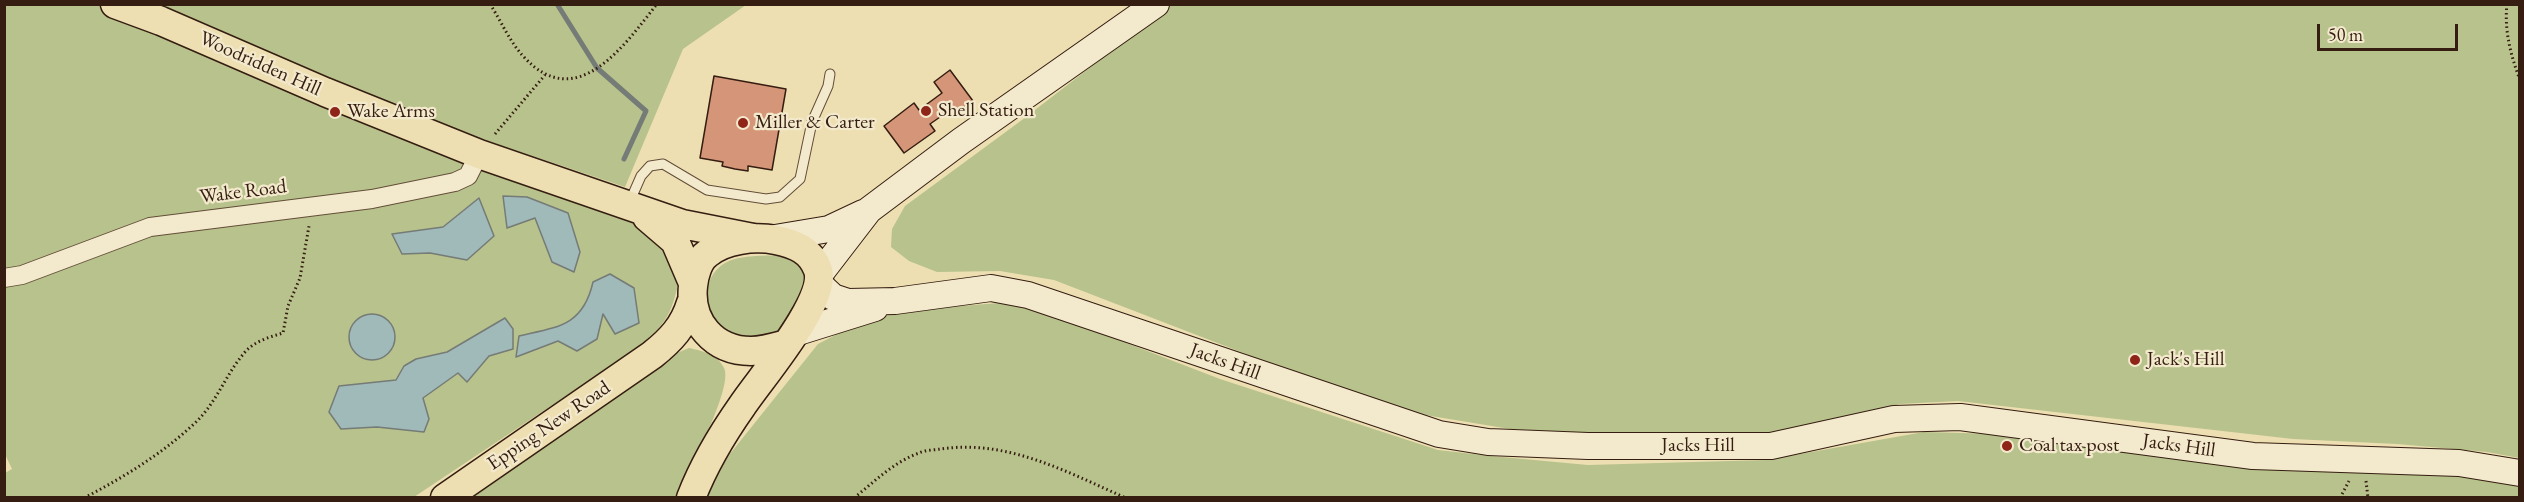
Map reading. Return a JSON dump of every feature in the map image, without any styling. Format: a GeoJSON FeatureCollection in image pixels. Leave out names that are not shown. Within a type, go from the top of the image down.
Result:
{"type":"FeatureCollection","features":[{"type":"Feature","properties":{"kind":"main road","name":"Woodridden Hill"},"geometry":{"type":"LineString","coordinates":[[115,4],[161,21],[325,92],[479,154],[634,208],[717,233],[761,238]]}},
{"type":"Feature","properties":{"kind":"main road"},"geometry":{"type":"LineString","coordinates":[[741,407],[737,360],[697,322],[692,293],[706,254],[721,246],[829,229],[869,210],[961,141],[1156,4]]}},
{"type":"Feature","properties":{"kind":"main road","name":"Woodridden Hill"},"geometry":{"type":"LineString","coordinates":[[634,208],[675,241],[692,293]]}},
{"type":"Feature","properties":{"kind":"main road"},"geometry":{"type":"LineString","coordinates":[[691,498],[741,407],[791,339],[818,279],[869,210]]}},
{"type":"Feature","properties":{"kind":"main road"},"geometry":{"type":"LineString","coordinates":[[761,238],[801,247],[817,266],[818,279],[833,297],[848,302],[895,301]]}},
{"type":"Feature","properties":{"kind":"main road","name":"Jacks Hill"},"geometry":{"type":"LineString","coordinates":[[895,301],[991,288],[1028,295],[1439,434],[1488,442],[1588,446],[1771,446],[1894,419],[1960,417],[2253,456],[2459,463],[2520,473]]}},
{"type":"Feature","properties":{"kind":"main road","name":"Epping New Road"},"geometry":{"type":"LineString","coordinates":[[445,498],[671,340],[685,321],[692,293]]}},
{"type":"Feature","properties":{"kind":"main road"},"geometry":{"type":"LineString","coordinates":[[718,341],[750,351],[791,339],[895,301]]}},
{"type":"Feature","properties":{"kind":"main road","name":"Epping New Road"},"geometry":{"type":"LineString","coordinates":[[652,355],[693,337],[718,341]]}},
{"type":"Feature","properties":{"kind":"street","name":"Wake Road"},"geometry":{"type":"LineString","coordinates":[[4,278],[22,275],[150,227],[372,199],[455,182],[468,176],[479,154]]}},
{"type":"Feature","properties":{"kind":"lane"},"geometry":{"type":"LineString","coordinates":[[634,208],[641,176],[650,166],[663,165],[707,190],[766,200],[786,194],[800,179],[809,134],[830,74]]}},
{"type":"Feature","properties":{"kind":"path"},"geometry":{"type":"LineString","coordinates":[[490,4],[522,56],[545,75],[554,79],[575,79],[605,63],[630,38],[657,4]]}},
{"type":"Feature","properties":{"kind":"path"},"geometry":{"type":"LineString","coordinates":[[2507,4],[2505,20],[2511,56],[2520,80]]}},
{"type":"Feature","properties":{"kind":"path"},"geometry":{"type":"LineString","coordinates":[[479,154],[545,75]]}},
{"type":"Feature","properties":{"kind":"path"},"geometry":{"type":"LineString","coordinates":[[84,498],[130,473],[194,424],[214,404],[246,351],[262,340],[283,333],[288,306],[300,279],[313,206]]}},
{"type":"Feature","properties":{"kind":"path"},"geometry":{"type":"LineString","coordinates":[[855,498],[891,468],[920,452],[963,445],[990,447],[1039,460],[1126,498]]}},
{"type":"Feature","properties":{"kind":"green space"},"geometry":{"type":"Polygon","coordinates":[[[97,4],[647,223],[681,269],[670,312],[648,339],[623,358],[414,497],[5,497],[5,473],[12,469],[4,452],[4,5],[97,4]],[[479,199],[443,227],[392,234],[402,254],[430,253],[467,260],[479,199]],[[535,218],[552,262],[574,271],[535,218]],[[610,274],[593,282],[588,297],[575,316],[557,327],[520,336],[516,356],[558,341],[577,351],[610,274]],[[505,318],[446,352],[416,359],[396,380],[340,386],[341,429],[377,427],[424,432],[429,419],[423,398],[458,373],[467,382],[489,356],[513,349],[513,329],[505,318]]]}},
{"type":"Feature","properties":{"kind":"green space"},"geometry":{"type":"Polygon","coordinates":[[[160,5],[746,5],[683,49],[625,187],[420,118],[343,87],[160,5]]]}},
{"type":"Feature","properties":{"kind":"green space"},"geometry":{"type":"Polygon","coordinates":[[[1171,5],[2519,5],[2519,458],[2487,452],[2397,444],[2293,439],[1958,401],[1900,404],[1831,422],[1762,434],[1634,435],[1510,429],[1425,415],[1329,386],[1054,280],[1000,271],[937,272],[909,261],[891,247],[892,229],[905,206],[1022,120],[1171,5]]]}},
{"type":"Feature","properties":{"kind":"green space"},"geometry":{"type":"Polygon","coordinates":[[[786,255],[806,270],[809,281],[790,330],[773,341],[712,333],[706,310],[706,296],[716,270],[735,259],[786,255]]]}},
{"type":"Feature","properties":{"kind":"green space"},"geometry":{"type":"Polygon","coordinates":[[[999,303],[1046,312],[1220,379],[1438,450],[1588,465],[1766,460],[1924,432],[2000,434],[2450,474],[2520,484],[2519,498],[700,498],[705,485],[818,344],[868,318],[935,308],[999,303]]]}},
{"type":"Feature","properties":{"kind":"green space"},"geometry":{"type":"Polygon","coordinates":[[[689,348],[705,352],[718,360],[724,368],[725,378],[716,412],[676,497],[463,498],[672,355],[689,348]]]}},
{"type":"Feature","properties":{"kind":"water"},"geometry":{"type":"Polygon","coordinates":[[[503,196],[527,197],[568,213],[580,252],[574,272],[552,262],[535,218],[507,228],[503,196]]]}},
{"type":"Feature","properties":{"kind":"water"},"geometry":{"type":"Polygon","coordinates":[[[479,198],[494,236],[467,260],[430,253],[402,254],[392,234],[443,227],[479,198]]]}},
{"type":"Feature","properties":{"kind":"water"},"geometry":{"type":"Polygon","coordinates":[[[610,274],[634,288],[639,323],[615,334],[603,314],[597,339],[577,351],[558,341],[516,357],[519,336],[557,327],[567,322],[583,308],[593,282],[610,274]]]}},
{"type":"Feature","properties":{"kind":"water"},"geometry":{"type":"Polygon","coordinates":[[[372,314],[388,321],[395,337],[388,353],[372,360],[356,353],[349,337],[356,321],[372,314]]]}},
{"type":"Feature","properties":{"kind":"water"},"geometry":{"type":"Polygon","coordinates":[[[505,318],[513,329],[513,349],[489,356],[467,382],[458,373],[423,398],[429,419],[424,432],[377,427],[341,429],[329,412],[339,386],[396,380],[404,366],[416,359],[447,352],[505,318]]]}},
{"type":"Feature","properties":{"kind":"building","name":"Shell Station"},"geometry":{"type":"Polygon","coordinates":[[[950,70],[973,101],[957,113],[953,108],[930,124],[935,131],[904,153],[884,126],[914,103],[919,110],[942,93],[934,82],[950,70]]]}},
{"type":"Feature","properties":{"kind":"building","name":"Miller & Carter"},"geometry":{"type":"Polygon","coordinates":[[[714,76],[786,89],[772,170],[748,166],[748,171],[735,169],[722,166],[723,162],[700,158],[714,76]]]}},
{"type":"Feature","properties":{"kind":"waterway"},"geometry":{"type":"LineString","coordinates":[[557,4],[597,68],[646,111],[624,159]]}},
{"type":"Feature","properties":{"kind":"place","name":"Shell Station"},"geometry":{"type":"Point","coordinates":[926,111]}},
{"type":"Feature","properties":{"kind":"place","name":"Wake Arms"},"geometry":{"type":"Point","coordinates":[335,112]}},
{"type":"Feature","properties":{"kind":"place","name":"Miller & Carter"},"geometry":{"type":"Point","coordinates":[743,123]}},
{"type":"Feature","properties":{"kind":"place","name":"Jack's Hill"},"geometry":{"type":"Point","coordinates":[2135,360]}},
{"type":"Feature","properties":{"kind":"place","name":"Coal tax post"},"geometry":{"type":"Point","coordinates":[2007,446]}}]}
